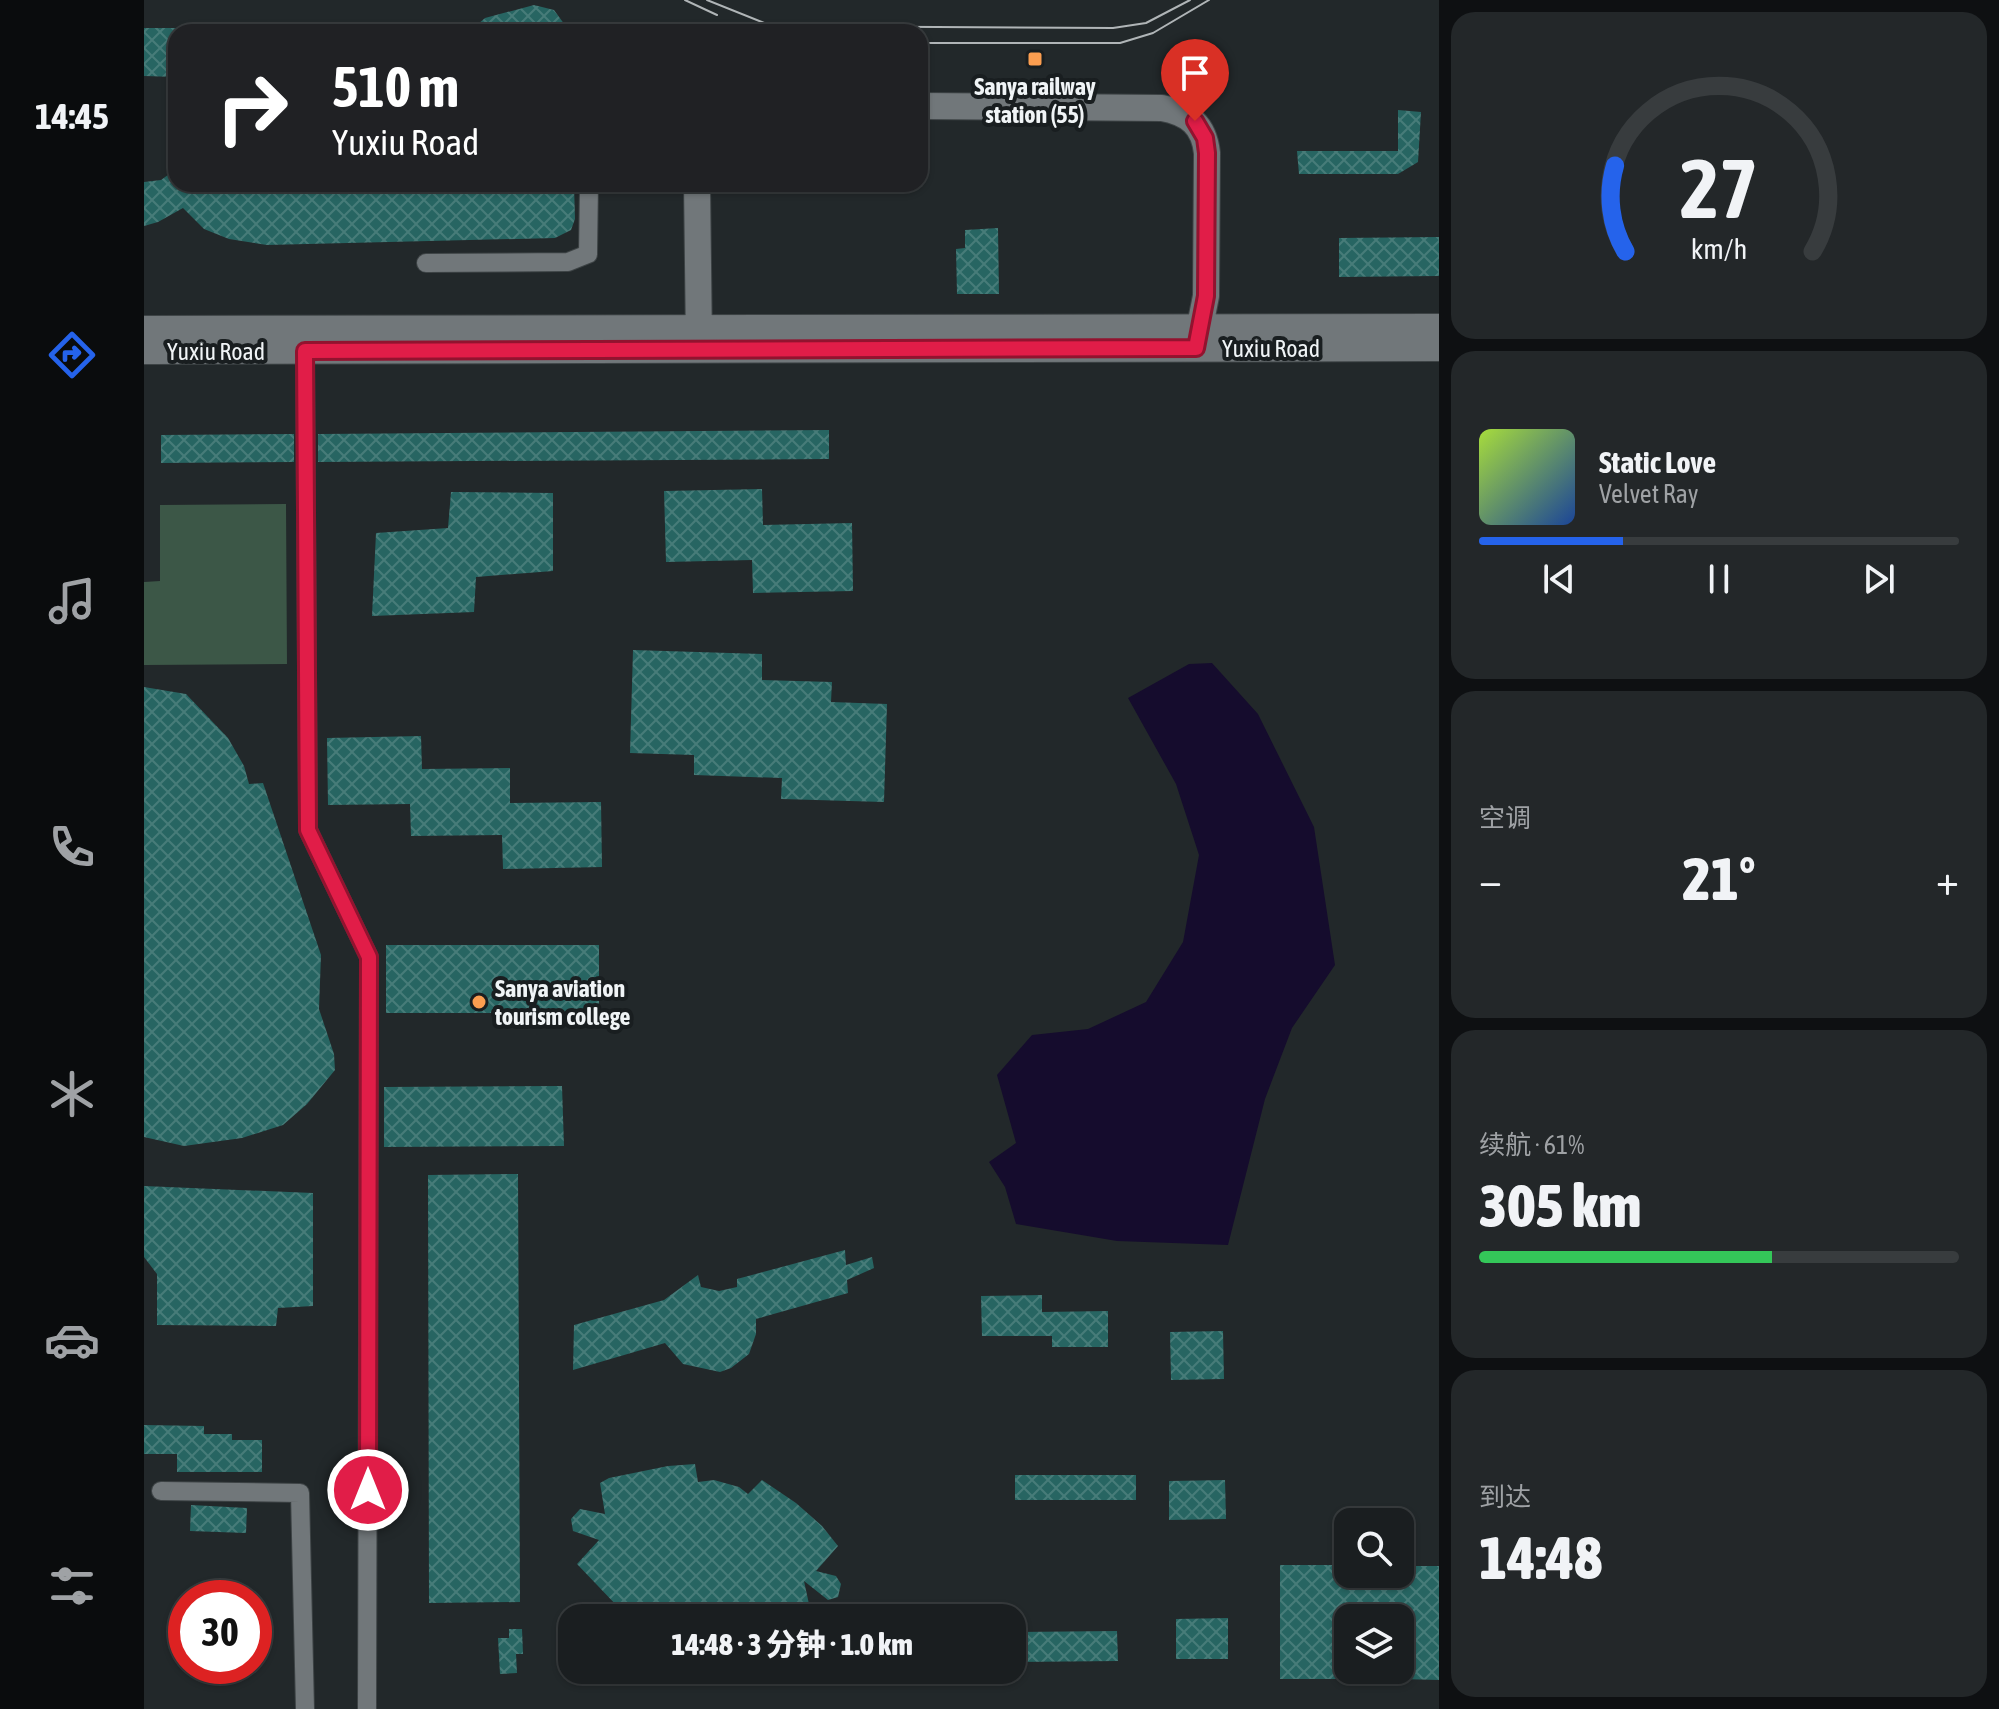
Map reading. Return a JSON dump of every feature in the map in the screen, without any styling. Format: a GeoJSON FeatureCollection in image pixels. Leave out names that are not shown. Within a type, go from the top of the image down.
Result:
{"type":"FeatureCollection","features":[{"type":"Feature","properties":{"kind":"main road"},"geometry":{"type":"LineString","coordinates":[[928,106],[1162,108],[1195,121],[1205,138],[1207,153],[1206,296],[1198,338]]}},
{"type":"Feature","properties":{"kind":"main road"},"geometry":{"type":"LineString","coordinates":[[697,192],[698,339]]}},
{"type":"Feature","properties":{"kind":"main road","name":"Yuxiu Road"},"geometry":{"type":"LineString","coordinates":[[1198,338],[1439,327]]}},
{"type":"Feature","properties":{"kind":"main road","name":"Yuxiu Road"},"geometry":{"type":"LineString","coordinates":[[144,329],[698,339],[1198,338],[1439,348]]}},
{"type":"Feature","properties":{"kind":"main road","name":"Yuxiu Road"},"geometry":{"type":"LineString","coordinates":[[144,351],[305,351],[698,339]]}},
{"type":"Feature","properties":{"kind":"street"},"geometry":{"type":"LineString","coordinates":[[426,263],[568,262],[588,254],[589,192]]}},
{"type":"Feature","properties":{"kind":"street"},"geometry":{"type":"LineString","coordinates":[[305,351],[308,830],[369,957],[367,1709]]}},
{"type":"Feature","properties":{"kind":"street"},"geometry":{"type":"LineString","coordinates":[[161,1491],[300,1493],[305,1709]]}},
{"type":"Feature","properties":{"kind":"green space"},"geometry":{"type":"Polygon","coordinates":[[[286,504],[287,664],[144,665],[144,582],[160,581],[160,505],[286,504]]]}},
{"type":"Feature","properties":{"kind":"shaded area"},"geometry":{"type":"Polygon","coordinates":[[[1212,663],[1258,714],[1314,827],[1335,965],[1292,1028],[1265,1099],[1228,1245],[1117,1241],[1016,1224],[1005,1187],[989,1162],[1016,1143],[997,1075],[1032,1035],[1088,1029],[1146,1002],[1183,942],[1199,855],[1176,784],[1128,698],[1189,664],[1212,663]]]}},
{"type":"Feature","properties":{"kind":"building"},"geometry":{"type":"Polygon","coordinates":[[[534,5],[554,10],[564,24],[478,24],[485,18],[534,5]]]}},
{"type":"Feature","properties":{"kind":"building"},"geometry":{"type":"Polygon","coordinates":[[[144,28],[168,28],[168,77],[144,76],[144,28]]]}},
{"type":"Feature","properties":{"kind":"building"},"geometry":{"type":"Polygon","coordinates":[[[1398,110],[1421,112],[1418,162],[1398,174],[1299,174],[1297,151],[1398,151],[1398,110]]]}},
{"type":"Feature","properties":{"kind":"building"},"geometry":{"type":"Polygon","coordinates":[[[168,175],[168,192],[574,192],[575,219],[571,230],[555,238],[267,245],[229,239],[204,229],[183,208],[144,226],[144,182],[161,180],[168,175]]]}},
{"type":"Feature","properties":{"kind":"building"},"geometry":{"type":"Polygon","coordinates":[[[998,228],[999,294],[957,294],[956,249],[965,248],[965,230],[998,228]]]}},
{"type":"Feature","properties":{"kind":"building"},"geometry":{"type":"Polygon","coordinates":[[[1439,237],[1439,276],[1339,277],[1339,238],[1439,237]]]}},
{"type":"Feature","properties":{"kind":"building"},"geometry":{"type":"Polygon","coordinates":[[[829,430],[829,459],[318,462],[318,434],[829,430]]]}},
{"type":"Feature","properties":{"kind":"building"},"geometry":{"type":"Polygon","coordinates":[[[294,434],[294,462],[161,463],[161,435],[294,434]]]}},
{"type":"Feature","properties":{"kind":"building"},"geometry":{"type":"Polygon","coordinates":[[[762,489],[763,525],[852,523],[853,591],[753,593],[752,560],[666,562],[664,491],[762,489]]]}},
{"type":"Feature","properties":{"kind":"building"},"geometry":{"type":"Polygon","coordinates":[[[451,492],[553,493],[553,571],[476,577],[474,612],[372,616],[376,533],[448,528],[451,492]]]}},
{"type":"Feature","properties":{"kind":"building"},"geometry":{"type":"Polygon","coordinates":[[[633,650],[762,654],[762,680],[832,682],[831,702],[887,704],[884,802],[781,799],[782,778],[694,775],[694,755],[630,753],[633,650]]]}},
{"type":"Feature","properties":{"kind":"building"},"geometry":{"type":"Polygon","coordinates":[[[144,687],[186,694],[228,738],[244,766],[249,784],[263,783],[321,955],[319,1009],[334,1054],[335,1070],[307,1104],[283,1125],[242,1138],[184,1146],[144,1137],[144,687]]]}},
{"type":"Feature","properties":{"kind":"building"},"geometry":{"type":"Polygon","coordinates":[[[421,736],[422,769],[510,768],[510,803],[601,802],[602,867],[503,869],[502,835],[411,836],[410,804],[328,805],[327,738],[421,736]]]}},
{"type":"Feature","properties":{"kind":"building"},"geometry":{"type":"Polygon","coordinates":[[[386,945],[599,945],[599,1013],[386,1013],[386,945]]]}},
{"type":"Feature","properties":{"kind":"building"},"geometry":{"type":"Polygon","coordinates":[[[562,1086],[564,1146],[384,1147],[384,1087],[562,1086]]]}},
{"type":"Feature","properties":{"kind":"building"},"geometry":{"type":"Polygon","coordinates":[[[518,1174],[520,1602],[429,1603],[428,1175],[518,1174]]]}},
{"type":"Feature","properties":{"kind":"building"},"geometry":{"type":"Polygon","coordinates":[[[144,1186],[313,1193],[313,1306],[278,1308],[276,1326],[157,1325],[157,1274],[144,1257],[144,1186]]]}},
{"type":"Feature","properties":{"kind":"building"},"geometry":{"type":"Polygon","coordinates":[[[845,1250],[846,1265],[872,1257],[874,1268],[847,1280],[848,1293],[756,1319],[756,1334],[749,1354],[731,1368],[720,1372],[683,1364],[665,1343],[573,1370],[574,1325],[664,1300],[698,1275],[701,1287],[719,1291],[737,1287],[737,1279],[845,1250]]]}},
{"type":"Feature","properties":{"kind":"building"},"geometry":{"type":"Polygon","coordinates":[[[1042,1295],[1042,1312],[1108,1311],[1108,1347],[1052,1347],[1052,1336],[982,1336],[981,1296],[1042,1295]]]}},
{"type":"Feature","properties":{"kind":"building"},"geometry":{"type":"Polygon","coordinates":[[[1223,1331],[1224,1379],[1171,1380],[1170,1332],[1223,1331]]]}},
{"type":"Feature","properties":{"kind":"building"},"geometry":{"type":"Polygon","coordinates":[[[144,1425],[204,1426],[204,1434],[232,1434],[232,1440],[262,1440],[262,1472],[177,1472],[177,1454],[144,1454],[144,1425]]]}},
{"type":"Feature","properties":{"kind":"building"},"geometry":{"type":"Polygon","coordinates":[[[695,1464],[698,1482],[714,1480],[739,1487],[748,1494],[762,1480],[796,1503],[822,1526],[838,1546],[816,1571],[836,1576],[841,1584],[838,1597],[828,1600],[804,1581],[809,1604],[615,1604],[577,1564],[599,1540],[573,1531],[571,1519],[580,1509],[605,1514],[600,1483],[609,1478],[695,1464]]]}},
{"type":"Feature","properties":{"kind":"building"},"geometry":{"type":"Polygon","coordinates":[[[1015,1475],[1136,1475],[1136,1500],[1015,1500],[1015,1475]]]}},
{"type":"Feature","properties":{"kind":"building"},"geometry":{"type":"Polygon","coordinates":[[[1225,1480],[1226,1519],[1169,1520],[1169,1481],[1225,1480]]]}},
{"type":"Feature","properties":{"kind":"building"},"geometry":{"type":"Polygon","coordinates":[[[191,1505],[247,1508],[246,1533],[190,1531],[191,1505]]]}},
{"type":"Feature","properties":{"kind":"building"},"geometry":{"type":"Polygon","coordinates":[[[1280,1565],[1334,1565],[1334,1588],[1414,1588],[1414,1566],[1439,1566],[1439,1680],[1414,1679],[1414,1604],[1334,1604],[1334,1679],[1280,1679],[1280,1565]]]}},
{"type":"Feature","properties":{"kind":"building"},"geometry":{"type":"Polygon","coordinates":[[[1228,1618],[1228,1659],[1176,1659],[1176,1619],[1228,1618]]]}},
{"type":"Feature","properties":{"kind":"building"},"geometry":{"type":"Polygon","coordinates":[[[509,1629],[522,1629],[523,1654],[516,1654],[517,1673],[500,1674],[498,1638],[509,1638],[509,1629]]]}},
{"type":"Feature","properties":{"kind":"building"},"geometry":{"type":"Polygon","coordinates":[[[1117,1631],[1118,1661],[1026,1662],[1026,1632],[1117,1631]]]}},
{"type":"Feature","properties":{"kind":"tram line"},"geometry":{"type":"LineString","coordinates":[[685,0],[717,15]]}},
{"type":"Feature","properties":{"kind":"tram line"},"geometry":{"type":"LineString","coordinates":[[707,0],[767,24]]}},
{"type":"Feature","properties":{"kind":"tram line"},"geometry":{"type":"LineString","coordinates":[[928,27],[1113,28],[1146,23],[1190,0]]}},
{"type":"Feature","properties":{"kind":"tram line"},"geometry":{"type":"LineString","coordinates":[[928,43],[1120,43],[1153,33],[1209,0]]}},
{"type":"Feature","properties":{"kind":"place","name":"Sanya railway station (55)"},"geometry":{"type":"Point","coordinates":[1035,59]}},
{"type":"Feature","properties":{"kind":"place","name":"Sanya aviation tourism college"},"geometry":{"type":"Point","coordinates":[479,1002]}},
{"type":"Feature","properties":{"kind":"route"},"geometry":{"type":"LineString","coordinates":[[368,1490],[369,957],[308,830],[305,351],[1196,348],[1206,296],[1207,153],[1205,138],[1195,121]]}}]}
